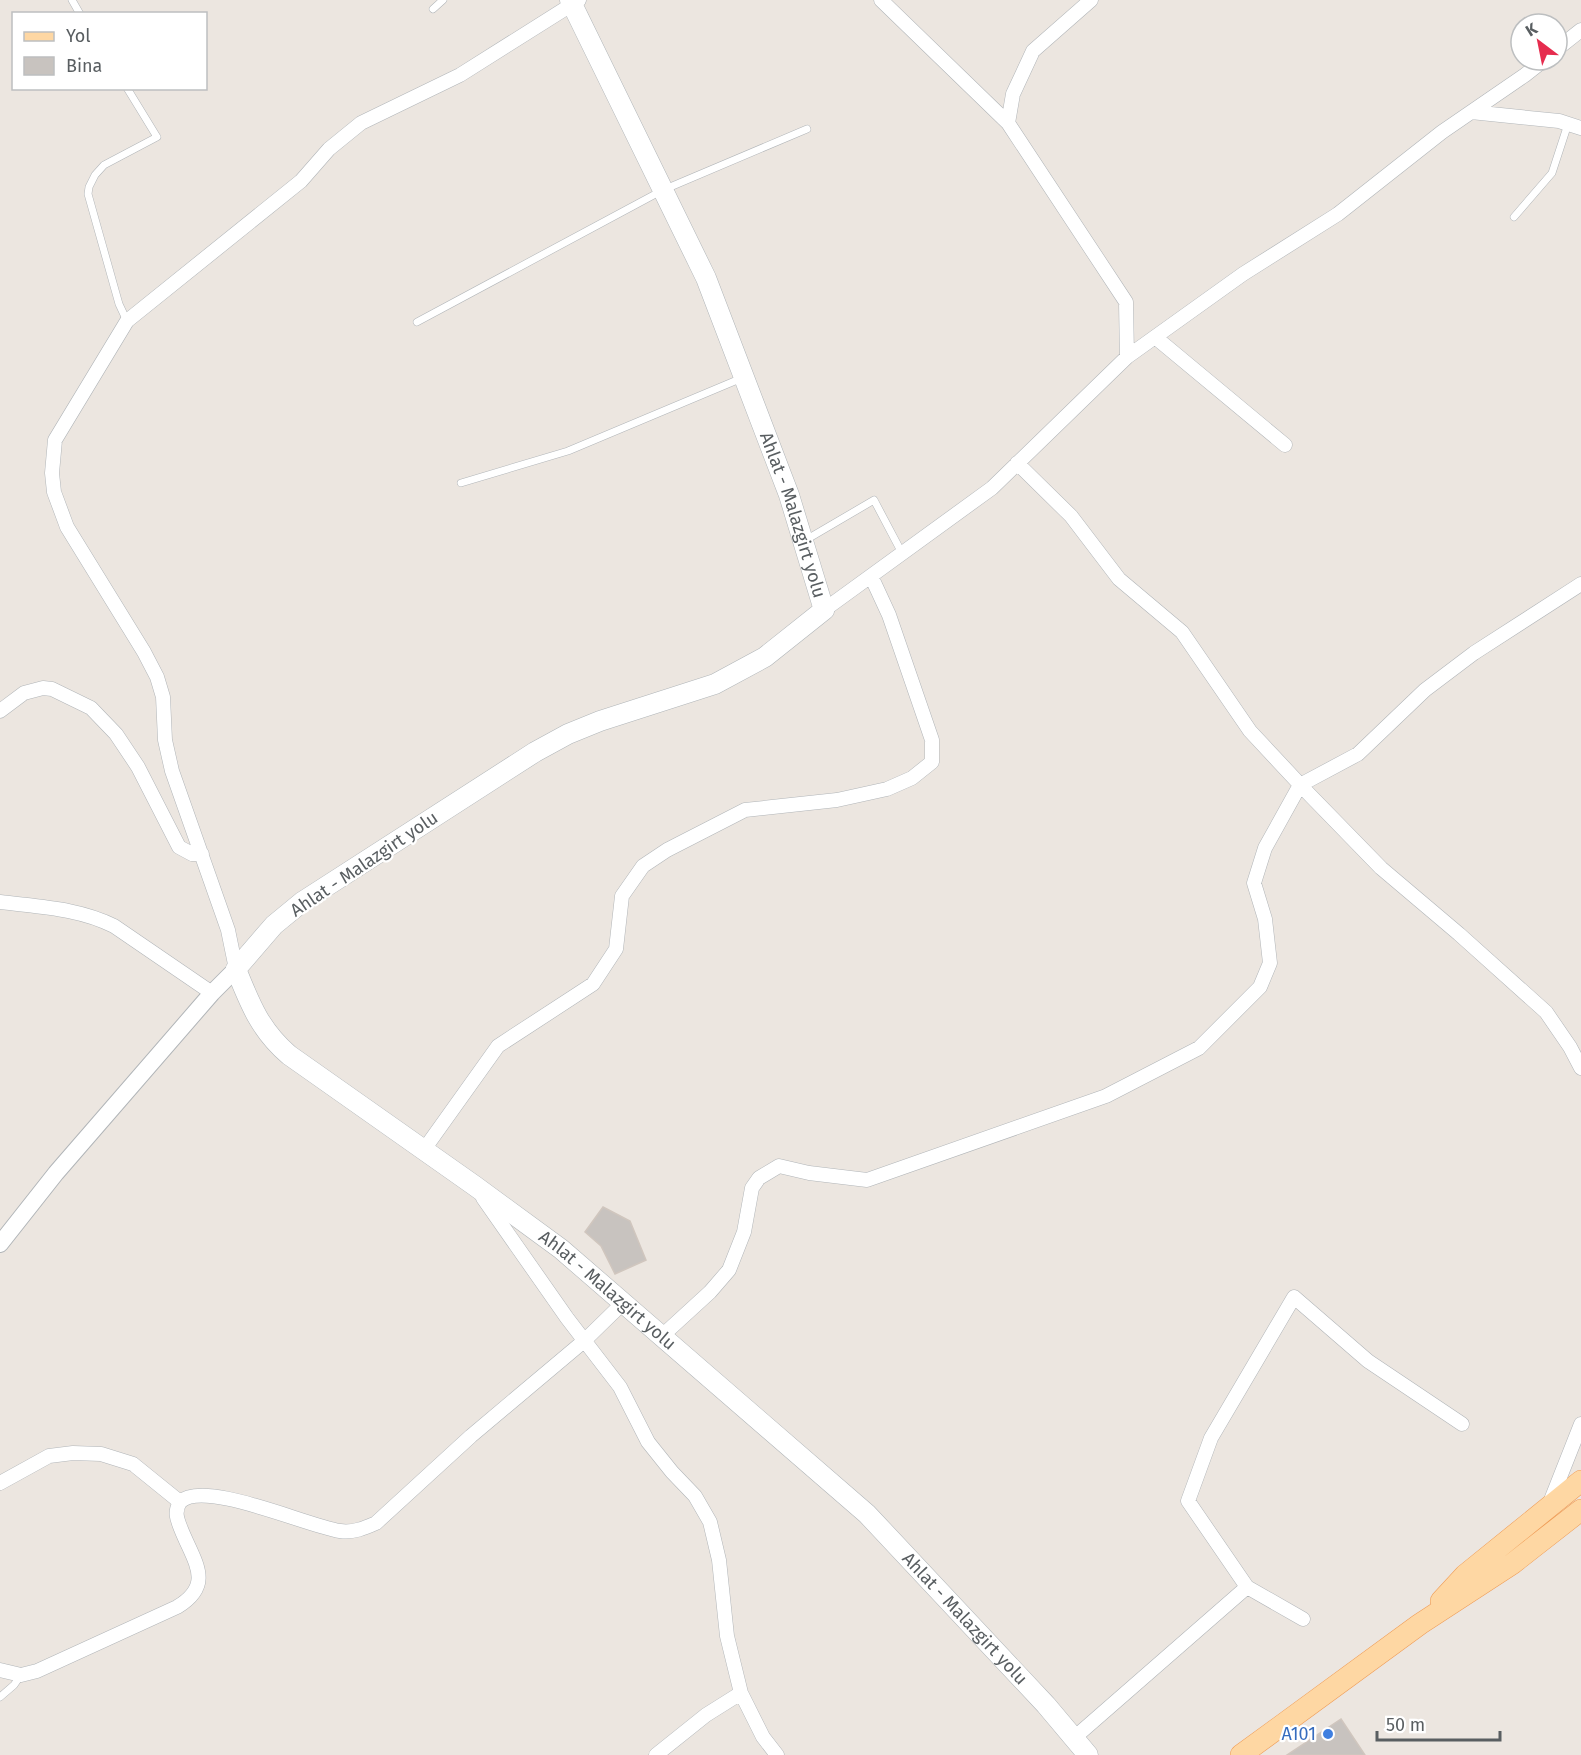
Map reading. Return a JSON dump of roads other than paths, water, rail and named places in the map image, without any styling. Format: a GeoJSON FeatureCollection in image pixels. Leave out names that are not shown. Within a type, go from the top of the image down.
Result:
{"type":"FeatureCollection","features":[{"type":"Feature","properties":{"kind":"main road","name":"Ahlat - Malazgirt yolu"},"geometry":{"type":"LineString","coordinates":[[574,1],[706,278],[804,541],[824,610],[765,657],[715,684],[600,721],[568,734],[535,752],[302,902],[274,925],[236,969],[258,1021],[274,1042],[561,1249],[663,1335],[867,1514],[1046,1705],[1088,1755]]}},
{"type":"Feature","properties":{"kind":"main road"},"geometry":{"type":"LineString","coordinates":[[1420,1624],[1465,1575],[1581,1481]]}},
{"type":"Feature","properties":{"kind":"main road"},"geometry":{"type":"LineString","coordinates":[[1241,1755],[1420,1624],[1512,1564],[1581,1510]]}},
{"type":"Feature","properties":{"kind":"street"},"geometry":{"type":"LineString","coordinates":[[881,0],[1008,123],[1126,302],[1126,357]]}},
{"type":"Feature","properties":{"kind":"street"},"geometry":{"type":"LineString","coordinates":[[1008,123],[1012,94],[1033,51],[1091,0]]}},
{"type":"Feature","properties":{"kind":"street"},"geometry":{"type":"LineString","coordinates":[[0,1244],[56,1173],[212,993],[236,969],[228,930],[172,771],[165,740],[163,696],[157,677],[67,527],[54,492],[52,473],[55,440],[126,321],[301,181],[329,149],[361,123],[467,71],[574,1]]}},
{"type":"Feature","properties":{"kind":"street"},"geometry":{"type":"LineString","coordinates":[[1569,40],[1581,30]]}},
{"type":"Feature","properties":{"kind":"street"},"geometry":{"type":"LineString","coordinates":[[824,610],[992,488],[1126,357],[1243,274],[1338,214],[1442,132],[1527,72]]}},
{"type":"Feature","properties":{"kind":"street"},"geometry":{"type":"LineString","coordinates":[[1471,112],[1559,121],[1574,126]]}},
{"type":"Feature","properties":{"kind":"street"},"geometry":{"type":"LineString","coordinates":[[1155,337],[1285,445]]}},
{"type":"Feature","properties":{"kind":"street"},"geometry":{"type":"LineString","coordinates":[[1017,463],[1071,516],[1119,579],[1182,632],[1250,731],[1300,785],[1381,868],[1546,1012],[1570,1047],[1581,1068]]}},
{"type":"Feature","properties":{"kind":"street"},"geometry":{"type":"LineString","coordinates":[[423,1151],[498,1046],[593,984],[616,949],[622,896],[643,866],[667,850],[745,810],[837,800],[887,789],[912,778],[932,762],[932,740],[889,615],[871,576]]}},
{"type":"Feature","properties":{"kind":"street"},"geometry":{"type":"LineString","coordinates":[[663,1335],[710,1292],[729,1270],[744,1232],[752,1188],[759,1178],[779,1166],[809,1173],[867,1180],[1106,1096],[1199,1048],[1260,987],[1267,971],[1270,963],[1265,919],[1254,882],[1265,848],[1300,785],[1358,754],[1425,690],[1474,653],[1581,584]]}},
{"type":"Feature","properties":{"kind":"street"},"geometry":{"type":"LineString","coordinates":[[0,711],[24,693],[44,688],[52,689],[91,708],[116,734],[138,767],[179,847],[192,854],[201,854]]}},
{"type":"Feature","properties":{"kind":"street"},"geometry":{"type":"LineString","coordinates":[[0,902],[76,911],[99,918],[212,993]]}},
{"type":"Feature","properties":{"kind":"street"},"geometry":{"type":"LineString","coordinates":[[475,1186],[584,1341],[620,1387],[648,1442],[695,1496],[710,1522],[719,1560],[727,1636],[741,1693],[762,1737],[777,1755]]}},
{"type":"Feature","properties":{"kind":"street"},"geometry":{"type":"LineString","coordinates":[[1303,1619],[1247,1587],[1188,1501],[1211,1438],[1294,1297],[1368,1361],[1462,1424]]}},
{"type":"Feature","properties":{"kind":"street"},"geometry":{"type":"LineString","coordinates":[[0,1670],[21,1675],[37,1671],[177,1607],[195,1593],[200,1581],[199,1573],[176,1516],[180,1502],[189,1496],[231,1499],[340,1531],[364,1528],[376,1523],[471,1436],[584,1341],[624,1302]]}},
{"type":"Feature","properties":{"kind":"street"},"geometry":{"type":"LineString","coordinates":[[1551,1533],[1548,1507],[1581,1424]]}},
{"type":"Feature","properties":{"kind":"street"},"geometry":{"type":"LineString","coordinates":[[0,1483],[49,1456],[73,1453],[101,1454],[134,1464],[180,1502]]}},
{"type":"Feature","properties":{"kind":"street"},"geometry":{"type":"LineString","coordinates":[[1074,1738],[1247,1587]]}},
{"type":"Feature","properties":{"kind":"street"},"geometry":{"type":"LineString","coordinates":[[656,1755],[706,1715],[741,1693]]}},
{"type":"Feature","properties":{"kind":"lane"},"geometry":{"type":"LineString","coordinates":[[433,9],[443,0]]}},
{"type":"Feature","properties":{"kind":"lane"},"geometry":{"type":"LineString","coordinates":[[126,321],[119,304],[88,194],[95,175],[104,165],[157,137],[128,90]]}},
{"type":"Feature","properties":{"kind":"lane"},"geometry":{"type":"LineString","coordinates":[[1514,217],[1552,173],[1574,126]]}},
{"type":"Feature","properties":{"kind":"lane"},"geometry":{"type":"LineString","coordinates":[[417,322],[663,190],[807,129]]}},
{"type":"Feature","properties":{"kind":"lane"},"geometry":{"type":"LineString","coordinates":[[461,483],[568,451],[744,377]]}},
{"type":"Feature","properties":{"kind":"lane"},"geometry":{"type":"LineString","coordinates":[[804,541],[874,500],[902,553]]}},
{"type":"Feature","properties":{"kind":"lane"},"geometry":{"type":"LineString","coordinates":[[0,1697],[14,1685],[21,1675]]}},
{"type":"Feature","properties":{"kind":"place","name":"A101"},"geometry":{"type":"Point","coordinates":[1328,1734]}}]}
